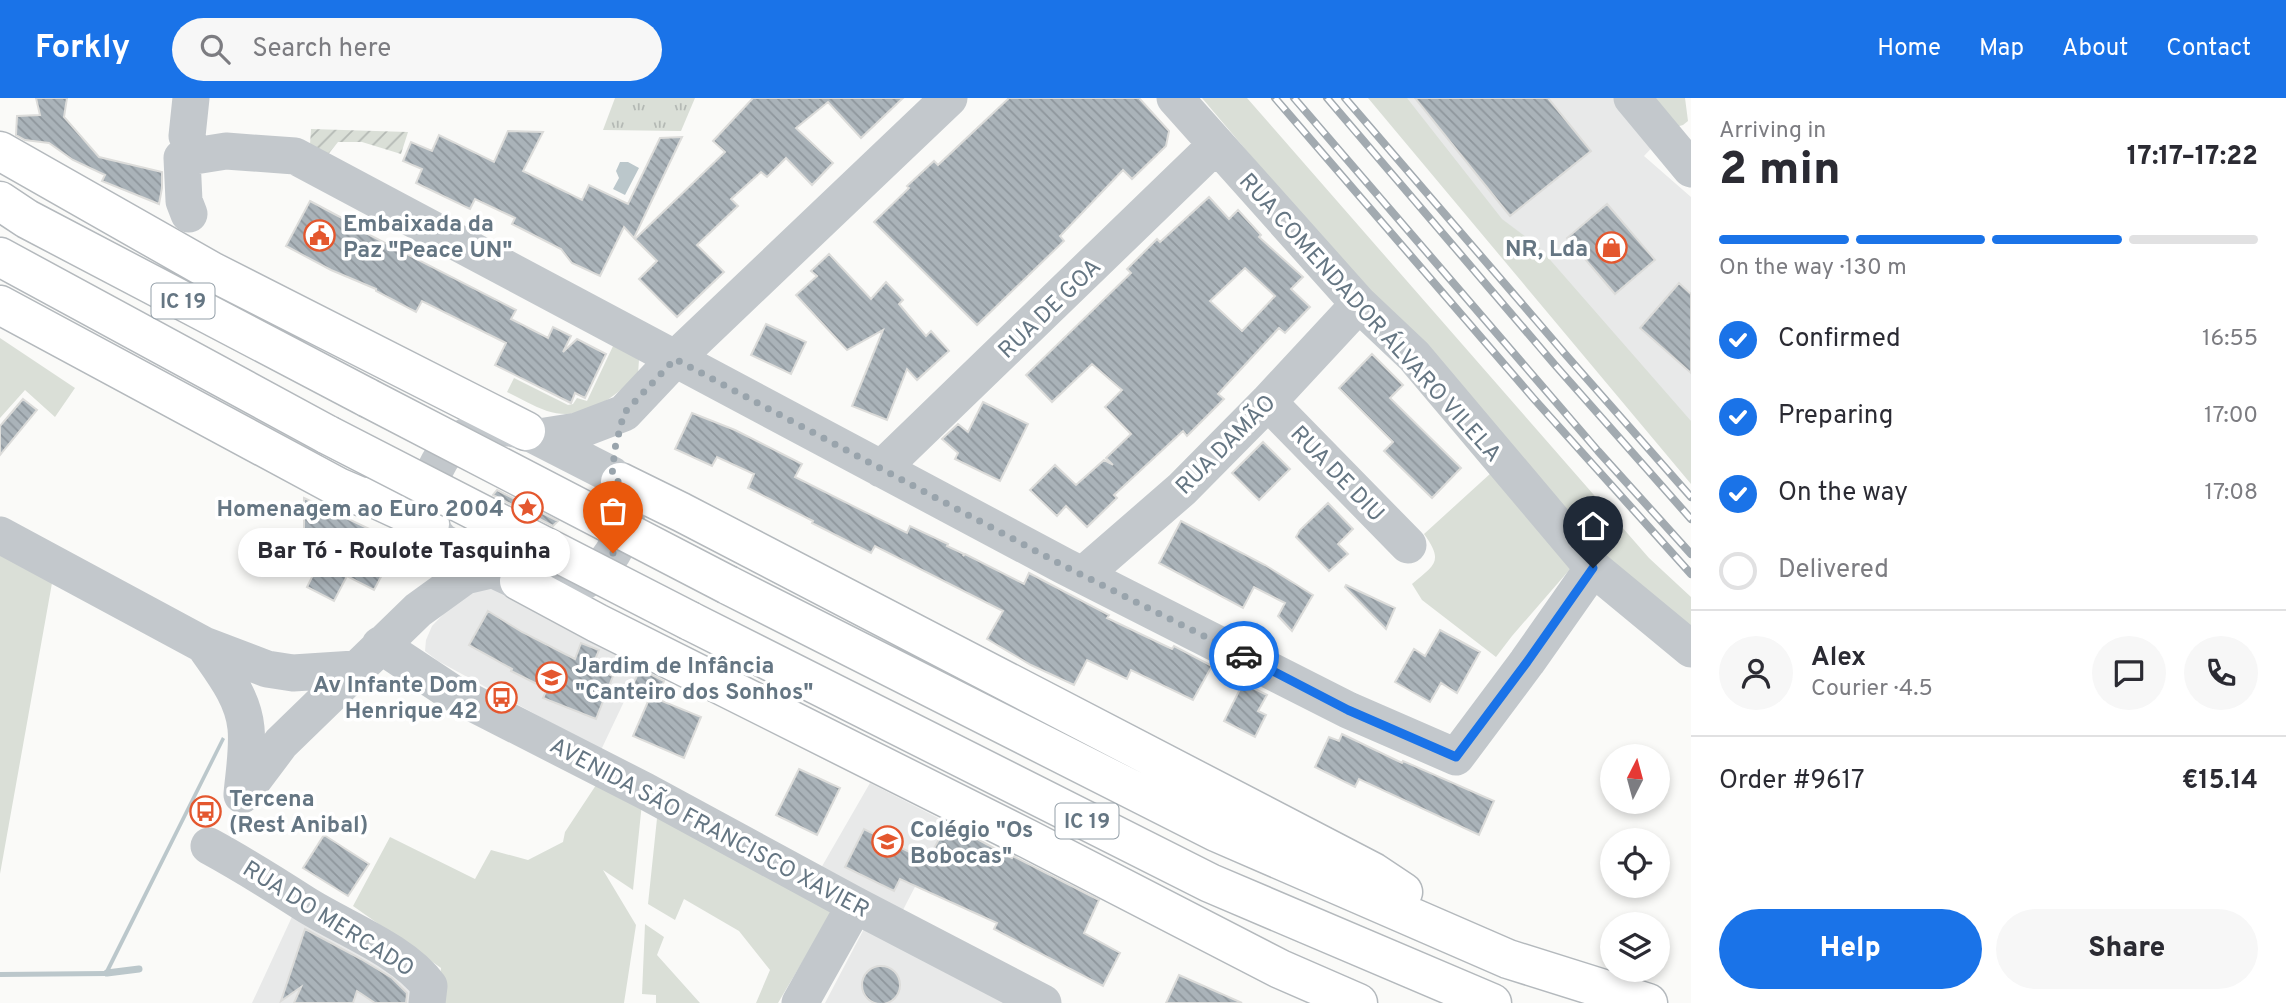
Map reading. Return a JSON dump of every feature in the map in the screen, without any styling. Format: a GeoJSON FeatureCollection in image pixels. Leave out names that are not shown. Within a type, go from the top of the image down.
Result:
{"type":"FeatureCollection","features":[{"type":"Feature","properties":{"kind":"highway"},"geometry":{"type":"LineString","coordinates":[[0,151],[213,272],[532,434]]}},
{"type":"Feature","properties":{"kind":"highway","name":"IC 19"},"geometry":{"type":"LineString","coordinates":[[0,201],[27,219],[728,585],[1216,832],[1508,959],[1648,1003]]}},
{"type":"Feature","properties":{"kind":"highway","name":"IC 19"},"geometry":{"type":"LineString","coordinates":[[0,257],[328,435],[1210,883],[1492,1003]]}},
{"type":"Feature","properties":{"kind":"highway"},"geometry":{"type":"LineString","coordinates":[[0,305],[338,487],[359,496],[376,499],[431,528]]}},
{"type":"Feature","properties":{"kind":"highway"},"geometry":{"type":"LineString","coordinates":[[616,478],[1373,872],[1508,959]]}},
{"type":"Feature","properties":{"kind":"highway"},"geometry":{"type":"LineString","coordinates":[[507,575],[1280,970],[1359,1003]]}},
{"type":"Feature","properties":{"kind":"street"},"geometry":{"type":"LineString","coordinates":[[187,136],[191,98]]}},
{"type":"Feature","properties":{"kind":"street"},"geometry":{"type":"LineString","coordinates":[[532,434],[577,431],[624,413],[675,359],[949,98]]}},
{"type":"Feature","properties":{"kind":"street","name":"RUA COMENDADOR ÁLVARO VILELA"},"geometry":{"type":"LineString","coordinates":[[1175,98],[1359,304],[1414,356],[1593,568],[1691,649]]}},
{"type":"Feature","properties":{"kind":"street"},"geometry":{"type":"LineString","coordinates":[[1632,98],[1691,169]]}},
{"type":"Feature","properties":{"kind":"street","name":"RUA DE GOA"},"geometry":{"type":"LineString","coordinates":[[881,469],[1216,145]]}},
{"type":"Feature","properties":{"kind":"street"},"geometry":{"type":"LineString","coordinates":[[189,214],[184,201],[182,158],[226,151],[296,156],[1083,575],[1348,710],[1456,757],[1593,568]]}},
{"type":"Feature","properties":{"kind":"street","name":"RUA DAMÃO"},"geometry":{"type":"LineString","coordinates":[[1083,575],[1182,489],[1359,304]]}},
{"type":"Feature","properties":{"kind":"street","name":"RUA DE DIU"},"geometry":{"type":"LineString","coordinates":[[1268,402],[1408,545]]}},
{"type":"Feature","properties":{"kind":"street"},"geometry":{"type":"LineString","coordinates":[[431,528],[441,541],[507,575],[538,587],[560,589],[575,586],[602,567],[613,553],[622,534],[627,512],[625,495],[616,478],[615,448],[624,413]]}},
{"type":"Feature","properties":{"kind":"street"},"geometry":{"type":"LineString","coordinates":[[418,610],[431,582],[436,558],[428,505],[430,485],[436,466],[456,442],[471,433],[490,428],[510,428],[532,434],[616,478]]}},
{"type":"Feature","properties":{"kind":"street"},"geometry":{"type":"LineString","coordinates":[[0,535],[204,645],[267,669],[293,673],[368,657]]}},
{"type":"Feature","properties":{"kind":"street"},"geometry":{"type":"LineString","coordinates":[[204,645],[235,693],[243,711],[246,727],[242,795],[265,761],[299,725],[418,610],[465,576],[507,575]]}},
{"type":"Feature","properties":{"kind":"street","name":"AVENIDA SÃO FRANCISCO XAVIER"},"geometry":{"type":"LineString","coordinates":[[368,657],[452,692],[645,791],[1043,1003]]}},
{"type":"Feature","properties":{"kind":"street"},"geometry":{"type":"LineString","coordinates":[[267,669],[299,725]]}},
{"type":"Feature","properties":{"kind":"street"},"geometry":{"type":"LineString","coordinates":[[235,693],[271,716],[299,725]]}},
{"type":"Feature","properties":{"kind":"street","name":"RUA DO MERCADO"},"geometry":{"type":"LineString","coordinates":[[209,846],[420,973],[429,986],[427,1003]]}},
{"type":"Feature","properties":{"kind":"street"},"geometry":{"type":"LineString","coordinates":[[800,1003],[855,905]]}},
{"type":"Feature","properties":{"kind":"shaded area"},"geometry":{"type":"Polygon","coordinates":[[[1384,98],[1683,98],[1679,119],[1644,156],[1691,197],[1691,425],[1384,98]]]}},
{"type":"Feature","properties":{"kind":"shaded area"},"geometry":{"type":"Polygon","coordinates":[[[620,162],[628,162],[639,168],[625,195],[613,189],[619,178],[616,171],[620,162]]]}},
{"type":"Feature","properties":{"kind":"shaded area","name":"Jardim de Infância \"Canteiro dos Sonhos\""},"geometry":{"type":"Polygon","coordinates":[[[473,587],[493,587],[640,668],[601,750],[438,661],[425,651],[432,626],[473,587]]]}},
{"type":"Feature","properties":{"kind":"shaded area"},"geometry":{"type":"Polygon","coordinates":[[[222,737],[225,739],[107,976],[0,977],[0,972],[105,971],[222,737]]]}},
{"type":"Feature","properties":{"kind":"shaded area","name":"Colégio \"Os Bobocas\""},"geometry":{"type":"Polygon","coordinates":[[[870,783],[948,823],[903,910],[821,868],[870,783]]]}},
{"type":"Feature","properties":{"kind":"shaded area"},"geometry":{"type":"Polygon","coordinates":[[[303,893],[424,1003],[252,1003],[303,893]]]}},
{"type":"Feature","properties":{"kind":"shaded area"},"geometry":{"type":"Polygon","coordinates":[[[866,925],[1020,1003],[825,1003],[866,925]]]}},
{"type":"Feature","properties":{"kind":"green space"},"geometry":{"type":"Polygon","coordinates":[[[615,98],[695,98],[681,131],[603,130],[615,98]]]}},
{"type":"Feature","properties":{"kind":"green space"},"geometry":{"type":"Polygon","coordinates":[[[1202,98],[1247,98],[1649,558],[1691,597],[1691,634],[1605,560],[1202,98]]]}},
{"type":"Feature","properties":{"kind":"green space"},"geometry":{"type":"Polygon","coordinates":[[[1368,98],[1407,98],[1502,219],[1538,246],[1691,421],[1691,484],[1368,98]]]}},
{"type":"Feature","properties":{"kind":"green space"},"geometry":{"type":"Polygon","coordinates":[[[1650,98],[1685,98],[1688,121],[1676,127],[1650,98]]]}},
{"type":"Feature","properties":{"kind":"green space"},"geometry":{"type":"Polygon","coordinates":[[[311,129],[408,132],[401,154],[362,142],[338,142],[326,157],[310,145],[311,129]]]}},
{"type":"Feature","properties":{"kind":"green space"},"geometry":{"type":"Polygon","coordinates":[[[0,338],[75,388],[55,417],[25,390],[0,418],[0,338]]]}},
{"type":"Feature","properties":{"kind":"green space"},"geometry":{"type":"Polygon","coordinates":[[[614,344],[639,360],[638,374],[609,399],[586,411],[560,414],[547,411],[507,392],[514,378],[568,405],[573,404],[577,398],[587,401],[614,344]]]}},
{"type":"Feature","properties":{"kind":"green space"},"geometry":{"type":"Polygon","coordinates":[[[1491,473],[1571,568],[1496,657],[1422,600],[1412,584],[1434,562],[1434,551],[1424,534],[1491,473]]]}},
{"type":"Feature","properties":{"kind":"green space"},"geometry":{"type":"Polygon","coordinates":[[[0,555],[52,583],[0,874],[0,555]]]}},
{"type":"Feature","properties":{"kind":"green space"},"geometry":{"type":"Polygon","coordinates":[[[600,779],[642,803],[633,890],[603,870],[636,925],[624,1003],[437,1003],[441,968],[353,906],[390,837],[475,879],[491,850],[528,860],[563,842],[565,832],[600,779]]]}},
{"type":"Feature","properties":{"kind":"green space"},"geometry":{"type":"Polygon","coordinates":[[[658,809],[832,912],[778,1003],[756,1003],[770,970],[739,931],[684,899],[675,920],[648,904],[658,809]]]}},
{"type":"Feature","properties":{"kind":"green space"},"geometry":{"type":"Polygon","coordinates":[[[645,924],[664,937],[657,955],[700,1003],[656,1003],[656,995],[642,994],[645,924]]]}},
{"type":"Feature","properties":{"kind":"building"},"geometry":{"type":"Polygon","coordinates":[[[36,98],[67,98],[64,117],[99,157],[162,172],[159,204],[102,181],[105,175],[73,160],[49,143],[25,140],[16,135],[17,116],[40,115],[36,98]]]}},
{"type":"Feature","properties":{"kind":"building"},"geometry":{"type":"Polygon","coordinates":[[[753,98],[903,98],[861,138],[828,102],[796,128],[833,163],[812,185],[786,158],[767,177],[761,172],[731,199],[738,206],[697,245],[724,272],[677,317],[639,279],[657,261],[635,239],[725,152],[713,141],[753,98]]]}},
{"type":"Feature","properties":{"kind":"building"},"geometry":{"type":"Polygon","coordinates":[[[1009,98],[1139,98],[1169,131],[1166,146],[1132,179],[1123,170],[1060,236],[1064,241],[977,325],[874,222],[934,161],[938,165],[1009,98]]]}},
{"type":"Feature","properties":{"kind":"building"},"geometry":{"type":"Polygon","coordinates":[[[1415,98],[1548,98],[1591,151],[1510,216],[1415,98]]]}},
{"type":"Feature","properties":{"kind":"building"},"geometry":{"type":"Polygon","coordinates":[[[508,131],[543,132],[523,171],[582,200],[589,185],[628,204],[660,138],[682,137],[634,238],[624,227],[600,276],[572,263],[561,249],[512,224],[515,218],[475,199],[470,209],[416,183],[422,169],[403,161],[411,142],[432,151],[439,135],[494,162],[508,131]]]}},
{"type":"Feature","properties":{"kind":"building"},"geometry":{"type":"Polygon","coordinates":[[[1209,197],[1229,219],[1238,210],[1261,235],[1259,237],[1303,277],[1291,289],[1310,307],[1285,333],[1279,328],[1218,394],[1224,399],[1187,436],[1183,431],[1114,495],[1117,498],[1087,527],[1066,506],[1057,516],[1030,490],[1055,465],[1076,485],[1104,460],[1113,465],[1106,458],[1131,434],[1105,407],[1122,390],[1092,364],[1052,402],[1026,375],[1131,273],[1127,269],[1157,239],[1160,242],[1209,197]],[[1245,268],[1210,301],[1242,331],[1275,296],[1245,268]]]}},
{"type":"Feature","properties":{"kind":"building"},"geometry":{"type":"Polygon","coordinates":[[[310,201],[355,225],[354,227],[516,310],[511,319],[548,338],[553,327],[571,336],[563,352],[577,339],[606,354],[585,398],[575,393],[571,403],[495,365],[506,343],[422,301],[416,312],[376,289],[331,270],[286,246],[310,201]]]}},
{"type":"Feature","properties":{"kind":"building"},"geometry":{"type":"Polygon","coordinates":[[[1607,204],[1655,260],[1615,294],[1567,238],[1607,204]]]}},
{"type":"Feature","properties":{"kind":"building"},"geometry":{"type":"Polygon","coordinates":[[[829,254],[871,299],[886,282],[903,300],[899,304],[926,336],[931,331],[949,351],[917,380],[907,369],[887,420],[852,406],[883,330],[847,350],[796,295],[817,276],[811,271],[829,254]]]}},
{"type":"Feature","properties":{"kind":"building"},"geometry":{"type":"Polygon","coordinates":[[[1679,283],[1691,294],[1691,373],[1640,328],[1679,283]]]}},
{"type":"Feature","properties":{"kind":"building"},"geometry":{"type":"Polygon","coordinates":[[[766,324],[806,342],[791,374],[751,355],[766,324]]]}},
{"type":"Feature","properties":{"kind":"building"},"geometry":{"type":"Polygon","coordinates":[[[1372,354],[1403,385],[1390,398],[1461,468],[1432,498],[1384,451],[1393,442],[1339,388],[1372,354]]]}},
{"type":"Feature","properties":{"kind":"building"},"geometry":{"type":"Polygon","coordinates":[[[23,399],[37,410],[0,455],[0,426],[23,399]]]}},
{"type":"Feature","properties":{"kind":"building"},"geometry":{"type":"Polygon","coordinates":[[[983,402],[1028,424],[1000,481],[955,459],[958,453],[942,439],[958,424],[968,432],[983,402]]]}},
{"type":"Feature","properties":{"kind":"building"},"geometry":{"type":"Polygon","coordinates":[[[692,413],[735,430],[802,464],[795,477],[907,533],[910,526],[948,544],[947,546],[964,554],[963,556],[965,554],[1024,584],[1029,573],[1109,615],[1107,618],[1172,649],[1174,646],[1212,666],[1193,700],[1131,670],[1127,679],[1087,660],[1074,685],[1031,665],[987,639],[1003,611],[875,546],[871,553],[748,488],[754,474],[717,457],[712,466],[675,449],[692,413]]]}},
{"type":"Feature","properties":{"kind":"building"},"geometry":{"type":"Polygon","coordinates":[[[1263,442],[1290,469],[1259,500],[1232,473],[1263,442]]]}},
{"type":"Feature","properties":{"kind":"building"},"geometry":{"type":"Polygon","coordinates":[[[497,490],[558,521],[553,526],[493,495],[497,490]]]}},
{"type":"Feature","properties":{"kind":"building"},"geometry":{"type":"Polygon","coordinates":[[[304,498],[401,544],[374,590],[347,576],[334,601],[307,587],[322,557],[304,539],[304,498]]]}},
{"type":"Feature","properties":{"kind":"building"},"geometry":{"type":"Polygon","coordinates":[[[1328,503],[1353,529],[1338,544],[1348,554],[1329,571],[1296,537],[1328,503]]]}},
{"type":"Feature","properties":{"kind":"building"},"geometry":{"type":"Polygon","coordinates":[[[1181,521],[1265,565],[1313,595],[1292,631],[1278,616],[1285,603],[1254,587],[1243,608],[1159,563],[1181,521]]]}},
{"type":"Feature","properties":{"kind":"building"},"geometry":{"type":"Polygon","coordinates":[[[1346,585],[1395,608],[1386,629],[1345,587],[1346,585]]]}},
{"type":"Feature","properties":{"kind":"building"},"geometry":{"type":"Polygon","coordinates":[[[488,611],[575,659],[581,643],[599,650],[592,667],[613,676],[596,719],[543,698],[547,689],[469,645],[488,611]]]}},
{"type":"Feature","properties":{"kind":"building"},"geometry":{"type":"Polygon","coordinates":[[[1440,630],[1480,652],[1457,693],[1441,683],[1430,702],[1395,682],[1414,649],[1425,656],[1440,630]]]}},
{"type":"Feature","properties":{"kind":"building"},"geometry":{"type":"Polygon","coordinates":[[[640,669],[664,681],[657,699],[701,717],[684,758],[633,736],[650,697],[631,689],[640,669]]]}},
{"type":"Feature","properties":{"kind":"building"},"geometry":{"type":"Polygon","coordinates":[[[1243,683],[1267,695],[1258,711],[1266,715],[1255,737],[1224,721],[1243,683]]]}},
{"type":"Feature","properties":{"kind":"building"},"geometry":{"type":"Polygon","coordinates":[[[1342,734],[1402,763],[1403,761],[1494,801],[1479,835],[1359,779],[1355,787],[1315,767],[1329,737],[1339,741],[1342,734]]]}},
{"type":"Feature","properties":{"kind":"building"},"geometry":{"type":"Polygon","coordinates":[[[799,769],[840,788],[817,835],[776,815],[799,769]]]}},
{"type":"Feature","properties":{"kind":"building"},"geometry":{"type":"Polygon","coordinates":[[[948,823],[1012,858],[1013,856],[1099,900],[1084,933],[1120,953],[1103,986],[994,929],[997,923],[900,879],[894,891],[845,867],[864,829],[927,861],[948,823]]]}},
{"type":"Feature","properties":{"kind":"building"},"geometry":{"type":"Polygon","coordinates":[[[324,835],[369,864],[348,896],[303,868],[324,835]]]}},
{"type":"Feature","properties":{"kind":"building"},"geometry":{"type":"Polygon","coordinates":[[[305,929],[392,978],[407,993],[406,1003],[375,1003],[357,991],[353,1003],[294,1003],[301,987],[281,1001],[305,929]]]}},
{"type":"Feature","properties":{"kind":"building"},"geometry":{"type":"Polygon","coordinates":[[[881,966],[895,971],[900,985],[895,999],[881,1004],[867,999],[862,985],[867,971],[881,966]]]}},
{"type":"Feature","properties":{"kind":"building"},"geometry":{"type":"Polygon","coordinates":[[[1179,975],[1242,1003],[1166,1003],[1179,975]]]}},
{"type":"Feature","properties":{"kind":"waterway"},"geometry":{"type":"LineString","coordinates":[[107,973],[139,969]]}},
{"type":"Feature","properties":{"kind":"railway"},"geometry":{"type":"LineString","coordinates":[[1275,98],[1534,399],[1691,574]]}},
{"type":"Feature","properties":{"kind":"railway"},"geometry":{"type":"LineString","coordinates":[[1294,98],[1598,451],[1691,554]]}},
{"type":"Feature","properties":{"kind":"railway"},"geometry":{"type":"LineString","coordinates":[[1327,98],[1555,365],[1691,519]]}},
{"type":"Feature","properties":{"kind":"railway"},"geometry":{"type":"LineString","coordinates":[[1345,98],[1691,497]]}},
{"type":"Feature","properties":{"kind":"way so far"},"geometry":{"type":"LineString","coordinates":[[613,553],[622,534],[627,512],[620,482],[612,475],[615,448],[624,413],[675,359],[1064,566],[1244,656]]}},
{"type":"Feature","properties":{"kind":"place","name":"Embaixada da Paz \"Peace UN\""},"geometry":{"type":"Point","coordinates":[320,236]}},
{"type":"Feature","properties":{"kind":"place","name":"NR, Lda"},"geometry":{"type":"Point","coordinates":[1611,248]}},
{"type":"Feature","properties":{"kind":"place","name":"Homenagem ao Euro 2004"},"geometry":{"type":"Point","coordinates":[527,508]}},
{"type":"Feature","properties":{"kind":"place","name":"Bar Tó - Roulote Tasquinha"},"geometry":{"type":"Point","coordinates":[613,553]}},
{"type":"Feature","properties":{"kind":"place","name":"Jardim de Infância \"Canteiro dos Sonhos\""},"geometry":{"type":"Point","coordinates":[552,678]}},
{"type":"Feature","properties":{"kind":"place","name":"Av Infante Dom Henrique 42"},"geometry":{"type":"Point","coordinates":[501,697]}},
{"type":"Feature","properties":{"kind":"place","name":"Tercena (Rest Anibal)"},"geometry":{"type":"Point","coordinates":[206,811]}},
{"type":"Feature","properties":{"kind":"place","name":"Colégio \"Os Bobocas\""},"geometry":{"type":"Point","coordinates":[887,842]}},
{"type":"Feature","properties":{"kind":"route"},"geometry":{"type":"LineString","coordinates":[[1244,656],[1348,710],[1456,757],[1593,568]]}}]}
